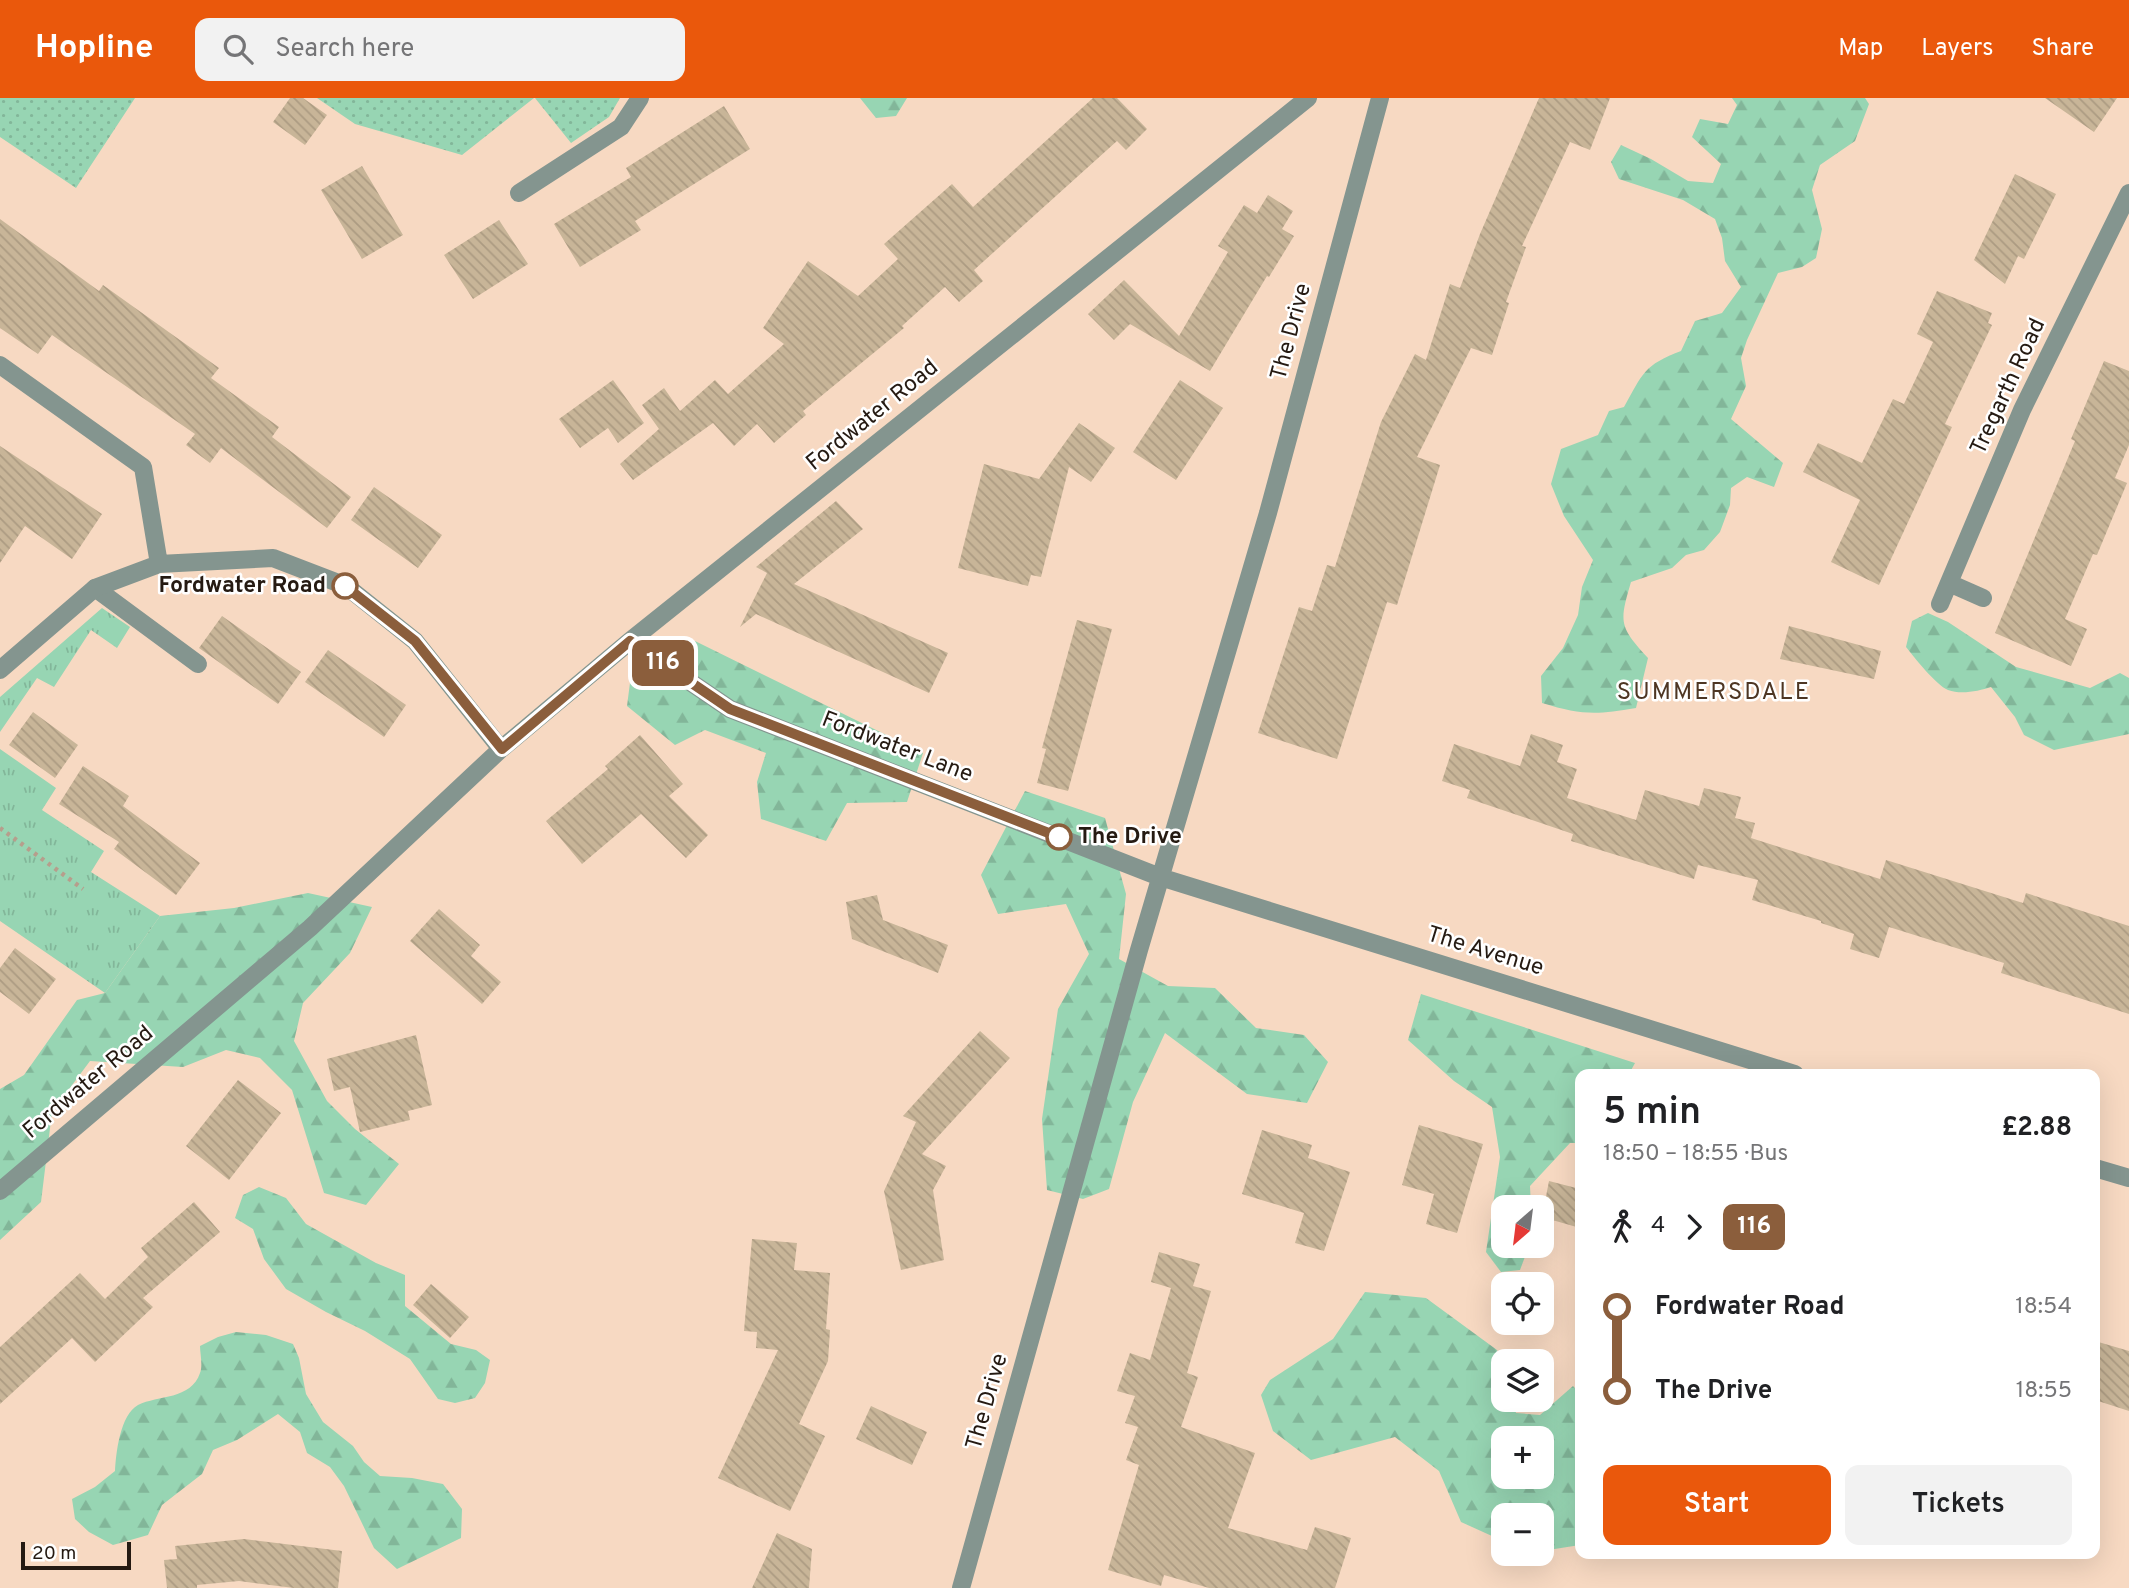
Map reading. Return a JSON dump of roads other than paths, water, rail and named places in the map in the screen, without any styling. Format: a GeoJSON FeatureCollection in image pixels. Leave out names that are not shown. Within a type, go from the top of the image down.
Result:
{"type":"FeatureCollection","features":[{"type":"Feature","properties":{"kind":"street"},"geometry":{"type":"LineString","coordinates":[[519,193],[621,127],[640,98]]}},
{"type":"Feature","properties":{"kind":"street","name":"Fordwater Road"},"geometry":{"type":"LineString","coordinates":[[0,1191],[310,928],[502,749],[630,641],[1308,98]]}},
{"type":"Feature","properties":{"kind":"street","name":"The Drive"},"geometry":{"type":"LineString","coordinates":[[961,1588],[1160,877],[1268,513],[1380,98]]}},
{"type":"Feature","properties":{"kind":"street","name":"Tregarth Road"},"geometry":{"type":"LineString","coordinates":[[1940,604],[2022,410],[2129,193]]}},
{"type":"Feature","properties":{"kind":"street"},"geometry":{"type":"LineString","coordinates":[[0,365],[143,467],[159,564]]}},
{"type":"Feature","properties":{"kind":"street"},"geometry":{"type":"LineString","coordinates":[[0,670],[95,589],[159,564],[273,558],[345,586],[415,641],[502,749]]}},
{"type":"Feature","properties":{"kind":"street"},"geometry":{"type":"LineString","coordinates":[[1949,583],[1983,598]]}},
{"type":"Feature","properties":{"kind":"street"},"geometry":{"type":"LineString","coordinates":[[95,589],[198,664]]}},
{"type":"Feature","properties":{"kind":"street","name":"Fordwater Lane"},"geometry":{"type":"LineString","coordinates":[[630,641],[730,709],[1160,877]]}},
{"type":"Feature","properties":{"kind":"street","name":"The Avenue"},"geometry":{"type":"LineString","coordinates":[[1160,877],[1779,1069]]}},
{"type":"Feature","properties":{"kind":"street"},"geometry":{"type":"LineString","coordinates":[[2100,1169],[2129,1178]]}},
{"type":"Feature","properties":{"kind":"place","name":"Fordwater Road"},"geometry":{"type":"Point","coordinates":[345,586]}},
{"type":"Feature","properties":{"kind":"place","name":"The Drive"},"geometry":{"type":"Point","coordinates":[1059,837]}},
{"type":"Feature","properties":{"kind":"district","name":"SUMMERSDALE"},"geometry":{"type":"Point","coordinates":[1714,693]}}]}
